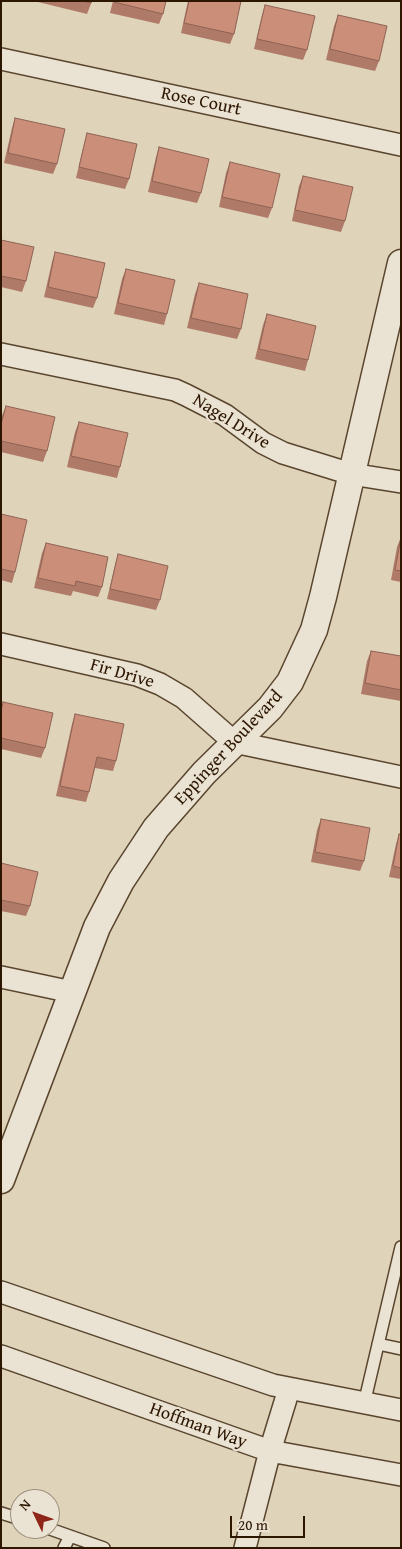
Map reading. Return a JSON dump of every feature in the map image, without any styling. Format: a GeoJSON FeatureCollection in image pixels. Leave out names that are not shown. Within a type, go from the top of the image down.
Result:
{"type":"FeatureCollection","features":[{"type":"Feature","properties":{"kind":"street","name":"Rose Court"},"geometry":{"type":"LineString","coordinates":[[1,60],[401,145]]}},
{"type":"Feature","properties":{"kind":"street","name":"Eppinger Boulevard"},"geometry":{"type":"LineString","coordinates":[[1,1180],[97,927],[121,880],[156,828],[234,742],[270,708],[290,682],[314,630],[401,263]]}},
{"type":"Feature","properties":{"kind":"street","name":"Nagel Drive"},"geometry":{"type":"LineString","coordinates":[[1,354],[175,390],[225,415],[282,454],[351,474],[401,482]]}},
{"type":"Feature","properties":{"kind":"street","name":"Fir Drive"},"geometry":{"type":"LineString","coordinates":[[1,644],[137,675],[160,684],[184,698],[234,742],[401,777]]}},
{"type":"Feature","properties":{"kind":"street"},"geometry":{"type":"LineString","coordinates":[[1,977],[72,992]]}},
{"type":"Feature","properties":{"kind":"street"},"geometry":{"type":"LineString","coordinates":[[1,1292],[247,1377],[288,1389],[401,1410]]}},
{"type":"Feature","properties":{"kind":"street","name":"Hoffman Way"},"geometry":{"type":"LineString","coordinates":[[1,1356],[270,1451],[401,1475]]}},
{"type":"Feature","properties":{"kind":"street"},"geometry":{"type":"LineString","coordinates":[[245,1548],[288,1389]]}},
{"type":"Feature","properties":{"kind":"lane"},"geometry":{"type":"LineString","coordinates":[[364,1404],[378,1344],[398,1274],[401,1247]]}},
{"type":"Feature","properties":{"kind":"lane"},"geometry":{"type":"LineString","coordinates":[[378,1344],[401,1349]]}},
{"type":"Feature","properties":{"kind":"lane"},"geometry":{"type":"LineString","coordinates":[[60,1532],[104,1548]]}},
{"type":"Feature","properties":{"kind":"lane"},"geometry":{"type":"LineString","coordinates":[[64,1548],[70,1536]]}},
{"type":"Feature","properties":{"kind":"building"},"geometry":{"type":"Polygon","coordinates":[[[114,1],[166,1],[163,14],[114,1]]]}},
{"type":"Feature","properties":{"kind":"building"},"geometry":{"type":"Polygon","coordinates":[[[189,1],[241,1],[234,34],[184,23],[189,1]]]}},
{"type":"Feature","properties":{"kind":"building"},"geometry":{"type":"Polygon","coordinates":[[[265,5],[315,16],[307,50],[257,39],[265,5]]]}},
{"type":"Feature","properties":{"kind":"building"},"geometry":{"type":"Polygon","coordinates":[[[338,15],[387,26],[379,61],[330,49],[338,15]]]}},
{"type":"Feature","properties":{"kind":"building"},"geometry":{"type":"Polygon","coordinates":[[[15,118],[65,129],[57,164],[8,153],[15,118]]]}},
{"type":"Feature","properties":{"kind":"building"},"geometry":{"type":"Polygon","coordinates":[[[87,133],[137,144],[129,179],[79,167],[87,133]]]}},
{"type":"Feature","properties":{"kind":"building"},"geometry":{"type":"Polygon","coordinates":[[[159,147],[209,159],[201,193],[152,181],[159,147]]]}},
{"type":"Feature","properties":{"kind":"building"},"geometry":{"type":"Polygon","coordinates":[[[230,162],[280,174],[272,208],[222,197],[230,162]]]}},
{"type":"Feature","properties":{"kind":"building"},"geometry":{"type":"Polygon","coordinates":[[[303,176],[353,187],[345,221],[295,210],[303,176]]]}},
{"type":"Feature","properties":{"kind":"building"},"geometry":{"type":"Polygon","coordinates":[[[1,240],[34,247],[26,281],[1,276],[1,240]]]}},
{"type":"Feature","properties":{"kind":"building"},"geometry":{"type":"Polygon","coordinates":[[[55,252],[105,263],[97,298],[48,287],[55,252]]]}},
{"type":"Feature","properties":{"kind":"building"},"geometry":{"type":"Polygon","coordinates":[[[126,269],[175,280],[167,314],[118,303],[126,269]]]}},
{"type":"Feature","properties":{"kind":"building"},"geometry":{"type":"Polygon","coordinates":[[[199,283],[248,294],[241,329],[191,318],[199,283]]]}},
{"type":"Feature","properties":{"kind":"building"},"geometry":{"type":"Polygon","coordinates":[[[267,314],[316,326],[308,360],[259,349],[267,314]]]}},
{"type":"Feature","properties":{"kind":"building"},"geometry":{"type":"Polygon","coordinates":[[[6,406],[55,417],[47,451],[1,441],[1,424],[6,406]]]}},
{"type":"Feature","properties":{"kind":"building"},"geometry":{"type":"Polygon","coordinates":[[[79,422],[128,433],[120,467],[71,456],[79,422]]]}},
{"type":"Feature","properties":{"kind":"building"},"geometry":{"type":"Polygon","coordinates":[[[1,514],[27,520],[15,572],[1,569],[1,514]]]}},
{"type":"Feature","properties":{"kind":"building"},"geometry":{"type":"Polygon","coordinates":[[[401,537],[401,571],[395,570],[401,537]]]}},
{"type":"Feature","properties":{"kind":"building"},"geometry":{"type":"Polygon","coordinates":[[[46,543],[108,557],[102,587],[76,581],[75,586],[38,578],[46,543]]]}},
{"type":"Feature","properties":{"kind":"building"},"geometry":{"type":"Polygon","coordinates":[[[118,554],[168,566],[160,600],[110,589],[118,554]]]}},
{"type":"Feature","properties":{"kind":"building"},"geometry":{"type":"Polygon","coordinates":[[[371,651],[401,656],[401,690],[365,683],[371,651]]]}},
{"type":"Feature","properties":{"kind":"building"},"geometry":{"type":"Polygon","coordinates":[[[3,702],[53,713],[45,748],[1,738],[3,702]]]}},
{"type":"Feature","properties":{"kind":"building"},"geometry":{"type":"Polygon","coordinates":[[[75,714],[124,724],[116,761],[97,757],[89,792],[60,786],[75,714]]]}},
{"type":"Feature","properties":{"kind":"building"},"geometry":{"type":"Polygon","coordinates":[[[321,819],[370,828],[364,861],[315,852],[321,819]]]}},
{"type":"Feature","properties":{"kind":"building"},"geometry":{"type":"Polygon","coordinates":[[[399,834],[401,834],[401,868],[393,866],[399,834]]]}},
{"type":"Feature","properties":{"kind":"building"},"geometry":{"type":"Polygon","coordinates":[[[1,863],[38,872],[30,906],[1,900],[1,863]]]}}]}
